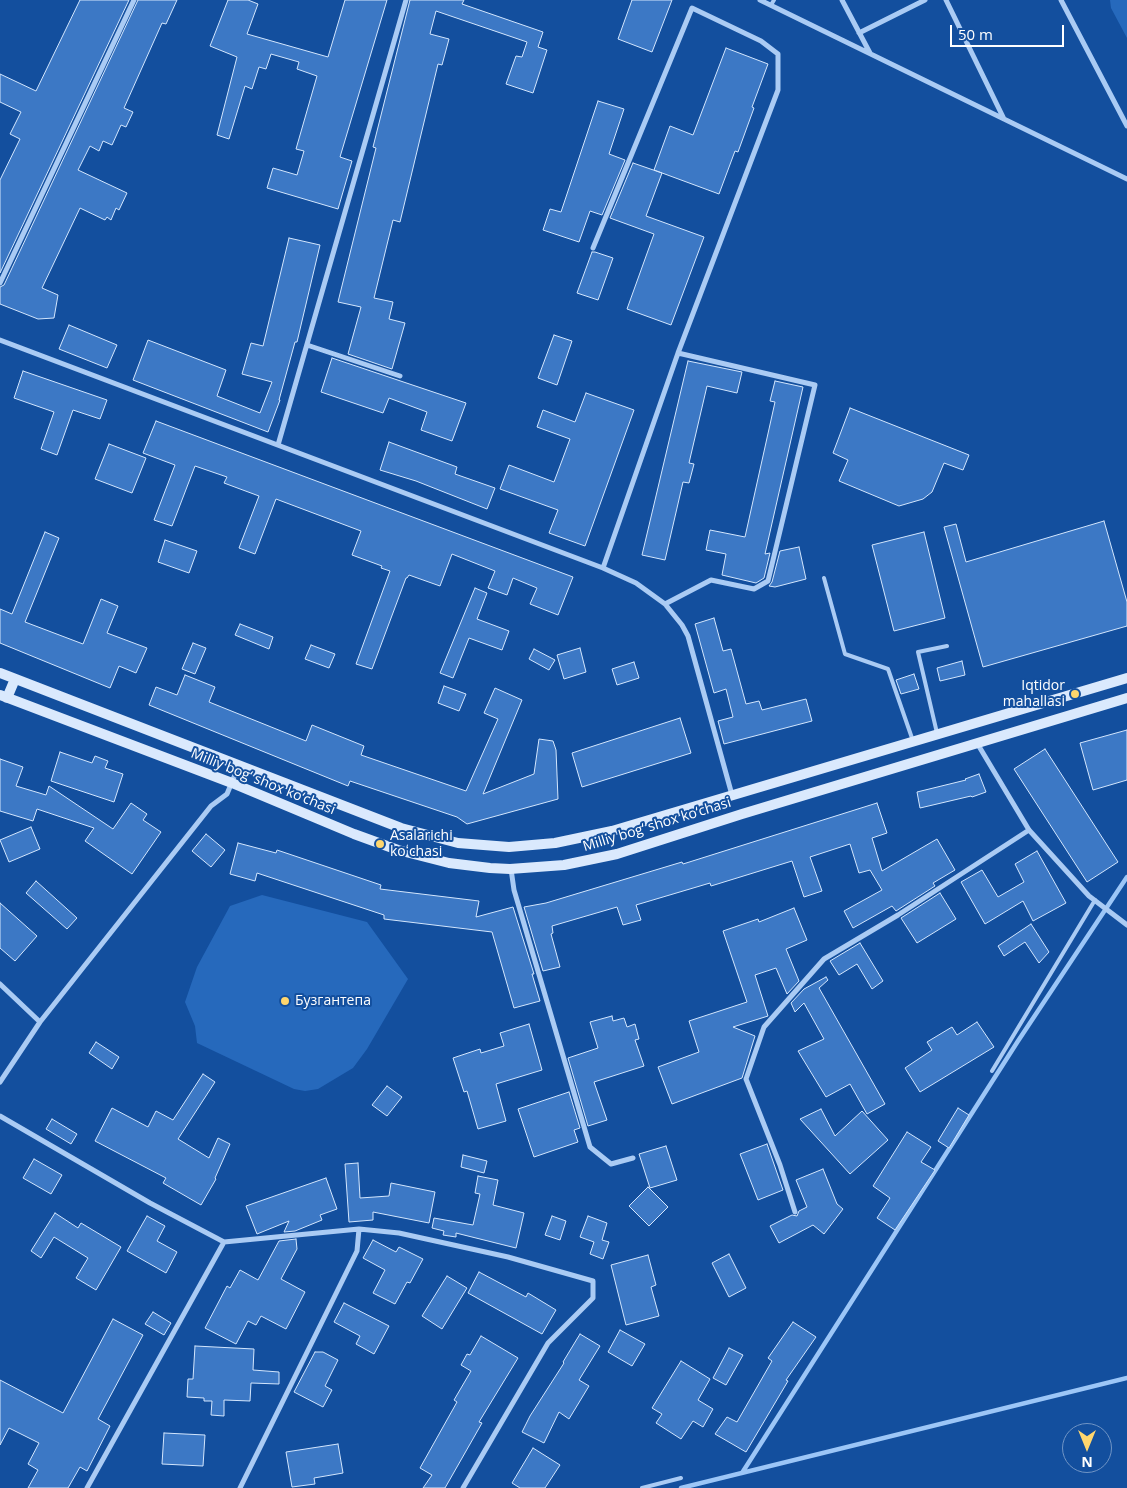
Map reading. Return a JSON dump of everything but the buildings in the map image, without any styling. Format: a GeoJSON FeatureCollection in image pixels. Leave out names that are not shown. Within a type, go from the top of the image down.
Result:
{"type":"FeatureCollection","features":[{"type":"Feature","properties":{"kind":"main road","name":"Milliy bog‘ shox ko‘chasi"},"geometry":{"type":"LineString","coordinates":[[0,673],[401,828],[440,840],[480,846],[509,847],[573,840],[612,831],[1127,678]]}},
{"type":"Feature","properties":{"kind":"main road"},"geometry":{"type":"LineString","coordinates":[[4,697],[15,678]]}},
{"type":"Feature","properties":{"kind":"main road","name":"Milliy bog‘ shox ko‘chasi"},"geometry":{"type":"LineString","coordinates":[[4,697],[232,783],[354,834],[398,850],[459,865],[510,869],[564,865],[617,854],[742,814],[1127,698]]}},
{"type":"Feature","properties":{"kind":"street"},"geometry":{"type":"LineString","coordinates":[[0,283],[134,0]]}},
{"type":"Feature","properties":{"kind":"street"},"geometry":{"type":"LineString","coordinates":[[278,445],[406,0]]}},
{"type":"Feature","properties":{"kind":"street"},"geometry":{"type":"LineString","coordinates":[[760,0],[773,3],[870,54],[1127,179]]}},
{"type":"Feature","properties":{"kind":"street"},"geometry":{"type":"LineString","coordinates":[[842,0],[870,54]]}},
{"type":"Feature","properties":{"kind":"street"},"geometry":{"type":"LineString","coordinates":[[860,33],[925,0]]}},
{"type":"Feature","properties":{"kind":"street"},"geometry":{"type":"LineString","coordinates":[[946,0],[1004,119]]}},
{"type":"Feature","properties":{"kind":"street"},"geometry":{"type":"LineString","coordinates":[[1061,0],[1127,126]]}},
{"type":"Feature","properties":{"kind":"street"},"geometry":{"type":"LineString","coordinates":[[593,248],[692,8],[762,41],[778,54],[778,90],[678,353],[604,568]]}},
{"type":"Feature","properties":{"kind":"street"},"geometry":{"type":"LineString","coordinates":[[0,340],[604,568],[636,583],[665,604],[682,624],[688,636],[733,796]]}},
{"type":"Feature","properties":{"kind":"street"},"geometry":{"type":"LineString","coordinates":[[307,345],[400,376]]}},
{"type":"Feature","properties":{"kind":"street"},"geometry":{"type":"LineString","coordinates":[[665,604],[711,580],[754,589],[768,582],[815,384],[678,353]]}},
{"type":"Feature","properties":{"kind":"street"},"geometry":{"type":"LineString","coordinates":[[977,743],[1029,830],[1095,900],[1127,925]]}},
{"type":"Feature","properties":{"kind":"street"},"geometry":{"type":"LineString","coordinates":[[0,1082],[40,1022],[210,806],[227,794],[239,764]]}},
{"type":"Feature","properties":{"kind":"street"},"geometry":{"type":"LineString","coordinates":[[795,1212],[780,1165],[746,1079],[764,1027],[824,959],[898,915],[1029,830]]}},
{"type":"Feature","properties":{"kind":"street"},"geometry":{"type":"LineString","coordinates":[[510,869],[514,890],[590,1147],[611,1164],[633,1158]]}},
{"type":"Feature","properties":{"kind":"street"},"geometry":{"type":"LineString","coordinates":[[0,984],[40,1022]]}},
{"type":"Feature","properties":{"kind":"street"},"geometry":{"type":"LineString","coordinates":[[0,1116],[150,1203],[224,1242],[359,1229],[400,1233],[508,1257],[593,1281],[593,1298],[548,1343],[463,1488]]}},
{"type":"Feature","properties":{"kind":"street"},"geometry":{"type":"LineString","coordinates":[[240,1488],[357,1251],[359,1229]]}},
{"type":"Feature","properties":{"kind":"street"},"geometry":{"type":"LineString","coordinates":[[87,1488],[224,1242]]}},
{"type":"Feature","properties":{"kind":"lane"},"geometry":{"type":"LineString","coordinates":[[824,578],[844,654],[888,669],[913,743]]}},
{"type":"Feature","properties":{"kind":"lane"},"geometry":{"type":"LineString","coordinates":[[938,735],[918,652],[947,646]]}},
{"type":"Feature","properties":{"kind":"lane"},"geometry":{"type":"LineString","coordinates":[[992,1071],[1095,900]]}},
{"type":"Feature","properties":{"kind":"lane"},"geometry":{"type":"LineString","coordinates":[[642,1488],[681,1478]]}},
{"type":"Feature","properties":{"kind":"shaded area"},"geometry":{"type":"Polygon","coordinates":[[[1110,0],[1127,0],[1127,38],[1111,8],[1110,0]]]}},
{"type":"Feature","properties":{"kind":"shaded area"},"geometry":{"type":"Polygon","coordinates":[[[262,895],[367,922],[408,979],[367,1049],[353,1068],[318,1089],[305,1091],[294,1089],[197,1043],[195,1026],[185,1002],[197,967],[230,906],[262,895]]]}},
{"type":"Feature","properties":{"kind":"waterway"},"geometry":{"type":"LineString","coordinates":[[742,1473],[1018,1041],[1127,877]]}},
{"type":"Feature","properties":{"kind":"waterway"},"geometry":{"type":"LineString","coordinates":[[681,1488],[1127,1378]]}},
{"type":"Feature","properties":{"kind":"place","name":"Iqtidor mahallasi"},"geometry":{"type":"Point","coordinates":[1075,694]}},
{"type":"Feature","properties":{"kind":"place","name":"Asalarichi koʻchasi"},"geometry":{"type":"Point","coordinates":[380,844]}},
{"type":"Feature","properties":{"kind":"place","name":"Бузгантепа"},"geometry":{"type":"Point","coordinates":[285,1001]}}]}
